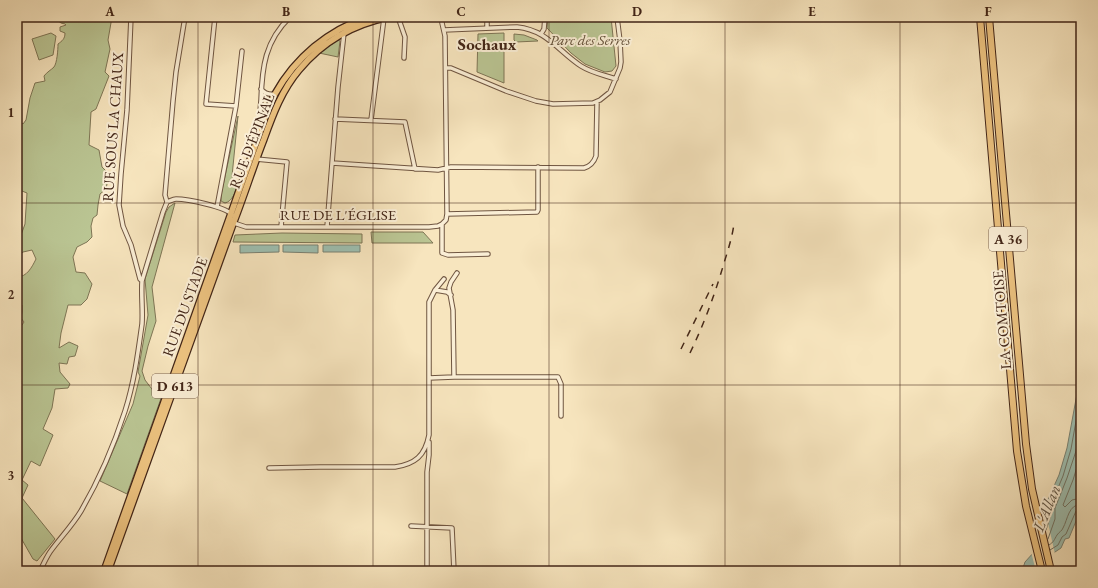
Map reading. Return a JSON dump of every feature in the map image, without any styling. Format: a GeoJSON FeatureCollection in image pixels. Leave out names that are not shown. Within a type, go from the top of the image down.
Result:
{"type":"FeatureCollection","features":[{"type":"Feature","properties":{"kind":"highway","name":"LA COMTOISE"},"geometry":{"type":"LineString","coordinates":[[980,17],[1013,407],[1021,479],[1042,571]]}},
{"type":"Feature","properties":{"kind":"highway","name":"LA COMTOISE"},"geometry":{"type":"LineString","coordinates":[[989,17],[1027,460],[1038,518],[1051,571]]}},
{"type":"Feature","properties":{"kind":"main road","name":"RUE D'ÉPINAL"},"geometry":{"type":"LineString","coordinates":[[234,223],[274,112],[288,84],[298,70],[320,49],[354,22],[368,17]]}},
{"type":"Feature","properties":{"kind":"main road","name":"RUE D'ÉPINAL"},"geometry":{"type":"LineString","coordinates":[[354,22],[364,24],[387,18]]}},
{"type":"Feature","properties":{"kind":"main road","name":"RUE D'ÉPINAL"},"geometry":{"type":"LineString","coordinates":[[232,213],[261,129],[275,94],[284,79],[313,47],[343,30]]}},
{"type":"Feature","properties":{"kind":"main road","name":"RUE DU STADE"},"geometry":{"type":"LineString","coordinates":[[115,547],[232,213]]}},
{"type":"Feature","properties":{"kind":"main road","name":"RUE DU STADE"},"geometry":{"type":"LineString","coordinates":[[115,547],[234,223]]}},
{"type":"Feature","properties":{"kind":"main road","name":"D 613"},"geometry":{"type":"LineString","coordinates":[[104,571],[115,547]]}},
{"type":"Feature","properties":{"kind":"main road","name":"D 613"},"geometry":{"type":"LineString","coordinates":[[108,571],[115,547]]}},
{"type":"Feature","properties":{"kind":"street","name":"RUE SOUS LA CHAUX"},"geometry":{"type":"LineString","coordinates":[[40,571],[50,552],[81,511],[100,473],[125,411],[138,353],[143,306],[142,281],[140,279],[119,205],[127,110],[131,17]]}},
{"type":"Feature","properties":{"kind":"street"},"geometry":{"type":"LineString","coordinates":[[142,281],[167,202],[165,195],[173,101],[185,17]]}},
{"type":"Feature","properties":{"kind":"street"},"geometry":{"type":"LineString","coordinates":[[215,17],[206,104],[236,106]]}},
{"type":"Feature","properties":{"kind":"street"},"geometry":{"type":"LineString","coordinates":[[261,129],[261,89],[266,56],[279,29],[290,17]]}},
{"type":"Feature","properties":{"kind":"street"},"geometry":{"type":"LineString","coordinates":[[398,17],[405,38],[404,58]]}},
{"type":"Feature","properties":{"kind":"street"},"geometry":{"type":"LineString","coordinates":[[442,17],[442,25],[445,36],[446,68],[446,218],[442,224],[442,252],[448,255],[488,254]]}},
{"type":"Feature","properties":{"kind":"street"},"geometry":{"type":"LineString","coordinates":[[487,17],[487,28]]}},
{"type":"Feature","properties":{"kind":"street"},"geometry":{"type":"LineString","coordinates":[[542,34],[545,17]]}},
{"type":"Feature","properties":{"kind":"street"},"geometry":{"type":"LineString","coordinates":[[446,68],[451,68],[512,93],[536,101],[553,104],[597,102],[610,92],[620,68],[620,41],[617,17]]}},
{"type":"Feature","properties":{"kind":"street"},"geometry":{"type":"LineString","coordinates":[[371,120],[387,18]]}},
{"type":"Feature","properties":{"kind":"street"},"geometry":{"type":"LineString","coordinates":[[444,30],[521,28],[542,34],[574,61],[585,68],[595,73],[616,79]]}},
{"type":"Feature","properties":{"kind":"street"},"geometry":{"type":"LineString","coordinates":[[327,227],[343,30]]}},
{"type":"Feature","properties":{"kind":"street"},"geometry":{"type":"LineString","coordinates":[[217,207],[236,106],[242,52]]}},
{"type":"Feature","properties":{"kind":"street"},"geometry":{"type":"LineString","coordinates":[[261,89],[269,95],[275,94]]}},
{"type":"Feature","properties":{"kind":"street"},"geometry":{"type":"LineString","coordinates":[[332,164],[438,170],[451,167],[589,167],[595,160],[596,156],[597,102]]}},
{"type":"Feature","properties":{"kind":"street"},"geometry":{"type":"LineString","coordinates":[[335,119],[405,122],[415,169]]}},
{"type":"Feature","properties":{"kind":"street"},"geometry":{"type":"LineString","coordinates":[[256,159],[287,162],[281,227]]}},
{"type":"Feature","properties":{"kind":"street"},"geometry":{"type":"LineString","coordinates":[[549,162],[549,167]]}},
{"type":"Feature","properties":{"kind":"street"},"geometry":{"type":"LineString","coordinates":[[446,214],[537,212],[538,167]]}},
{"type":"Feature","properties":{"kind":"street"},"geometry":{"type":"LineString","coordinates":[[167,202],[174,199],[217,207],[232,213],[234,223],[226,227]]}},
{"type":"Feature","properties":{"kind":"street","name":"RUE DE L'ÉGLISE"},"geometry":{"type":"LineString","coordinates":[[234,223],[246,227],[429,227],[442,224]]}},
{"type":"Feature","properties":{"kind":"street"},"geometry":{"type":"LineString","coordinates":[[454,377],[453,310],[449,288],[457,273]]}},
{"type":"Feature","properties":{"kind":"street"},"geometry":{"type":"LineString","coordinates":[[427,571],[427,472],[430,435],[429,302],[435,290],[444,279]]}},
{"type":"Feature","properties":{"kind":"street"},"geometry":{"type":"LineString","coordinates":[[435,290],[447,292],[451,295]]}},
{"type":"Feature","properties":{"kind":"street"},"geometry":{"type":"LineString","coordinates":[[429,378],[558,377],[561,384],[560,416]]}},
{"type":"Feature","properties":{"kind":"street"},"geometry":{"type":"LineString","coordinates":[[269,468],[404,466],[414,461],[421,455],[426,447],[430,435]]}},
{"type":"Feature","properties":{"kind":"street"},"geometry":{"type":"LineString","coordinates":[[411,526],[427,528],[452,528],[454,571]]}},
{"type":"Feature","properties":{"kind":"green space"},"geometry":{"type":"Polygon","coordinates":[[[59,17],[112,17],[108,40],[110,49],[105,72],[109,76],[96,109],[91,112],[89,145],[99,150],[102,167],[109,174],[106,189],[100,194],[97,215],[93,218],[91,226],[92,237],[87,242],[77,247],[73,257],[76,272],[85,273],[92,284],[87,299],[81,305],[68,305],[61,333],[59,348],[69,342],[78,346],[75,356],[69,357],[67,364],[59,363],[60,372],[70,384],[68,388],[55,389],[52,408],[43,429],[53,435],[40,466],[31,461],[22,480],[28,485],[22,498],[55,539],[37,561],[33,559],[17,531],[17,323],[22,325],[24,322],[21,318],[22,305],[17,302],[17,277],[24,275],[31,268],[36,259],[32,250],[23,252],[17,257],[17,233],[21,235],[25,224],[27,193],[17,189],[17,120],[23,124],[26,120],[30,98],[35,83],[45,81],[44,76],[55,65],[58,44],[63,40],[65,35],[65,33],[60,31],[60,27],[66,25],[57,20],[59,17]]]}},
{"type":"Feature","properties":{"kind":"green space","name":"Parc des Serres"},"geometry":{"type":"Polygon","coordinates":[[[548,17],[611,17],[616,66],[612,71],[605,72],[585,64],[571,53],[547,28],[548,17]]]}},
{"type":"Feature","properties":{"kind":"green space"},"geometry":{"type":"Polygon","coordinates":[[[51,33],[56,36],[53,55],[39,60],[32,39],[51,33]]]}},
{"type":"Feature","properties":{"kind":"green space"},"geometry":{"type":"Polygon","coordinates":[[[504,33],[504,83],[477,72],[478,34],[504,33]]]}},
{"type":"Feature","properties":{"kind":"green space"},"geometry":{"type":"Polygon","coordinates":[[[514,34],[524,35],[538,41],[516,42],[514,40],[514,34]]]}},
{"type":"Feature","properties":{"kind":"green space"},"geometry":{"type":"Polygon","coordinates":[[[338,40],[340,41],[338,57],[319,53],[338,40]]]}},
{"type":"Feature","properties":{"kind":"green space"},"geometry":{"type":"Polygon","coordinates":[[[238,116],[232,176],[234,185],[238,184],[232,198],[225,203],[221,201],[221,195],[238,116]]]}},
{"type":"Feature","properties":{"kind":"green space"},"geometry":{"type":"Polygon","coordinates":[[[175,203],[152,287],[156,321],[142,371],[145,380],[158,398],[162,389],[164,390],[127,494],[100,481],[133,404],[140,376],[138,372],[148,315],[145,279],[166,212],[169,207],[175,203]]]}},
{"type":"Feature","properties":{"kind":"green space"},"geometry":{"type":"Polygon","coordinates":[[[371,232],[423,232],[433,243],[372,243],[371,232]]]}},
{"type":"Feature","properties":{"kind":"green space"},"geometry":{"type":"Polygon","coordinates":[[[282,233],[362,234],[362,243],[233,242],[235,235],[282,233]]]}},
{"type":"Feature","properties":{"kind":"water"},"geometry":{"type":"Polygon","coordinates":[[[240,245],[279,245],[279,252],[240,253],[240,245]]]}},
{"type":"Feature","properties":{"kind":"water"},"geometry":{"type":"Polygon","coordinates":[[[283,245],[318,245],[318,253],[283,252],[283,245]]]}},
{"type":"Feature","properties":{"kind":"water"},"geometry":{"type":"Polygon","coordinates":[[[323,245],[360,245],[360,252],[323,252],[323,245]]]}},
{"type":"Feature","properties":{"kind":"water","name":"L'Allan"},"geometry":{"type":"Polygon","coordinates":[[[1081,372],[1081,509],[1069,538],[1065,539],[1061,548],[1052,554],[1045,571],[1022,571],[1025,562],[1034,552],[1046,517],[1045,506],[1059,475],[1067,448],[1081,372]]]}},
{"type":"Feature","properties":{"kind":"pier"},"geometry":{"type":"Polygon","coordinates":[[[1044,505],[1055,554],[1053,555],[1048,571],[1036,571],[1031,552],[1044,517],[1044,505]]]}},
{"type":"Feature","properties":{"kind":"railway"},"geometry":{"type":"LineString","coordinates":[[690,353],[721,275],[734,224]]}},
{"type":"Feature","properties":{"kind":"railway"},"geometry":{"type":"LineString","coordinates":[[681,349],[713,284]]}},
{"type":"Feature","properties":{"kind":"district","name":"Sochaux"},"geometry":{"type":"Point","coordinates":[487,44]}}]}
